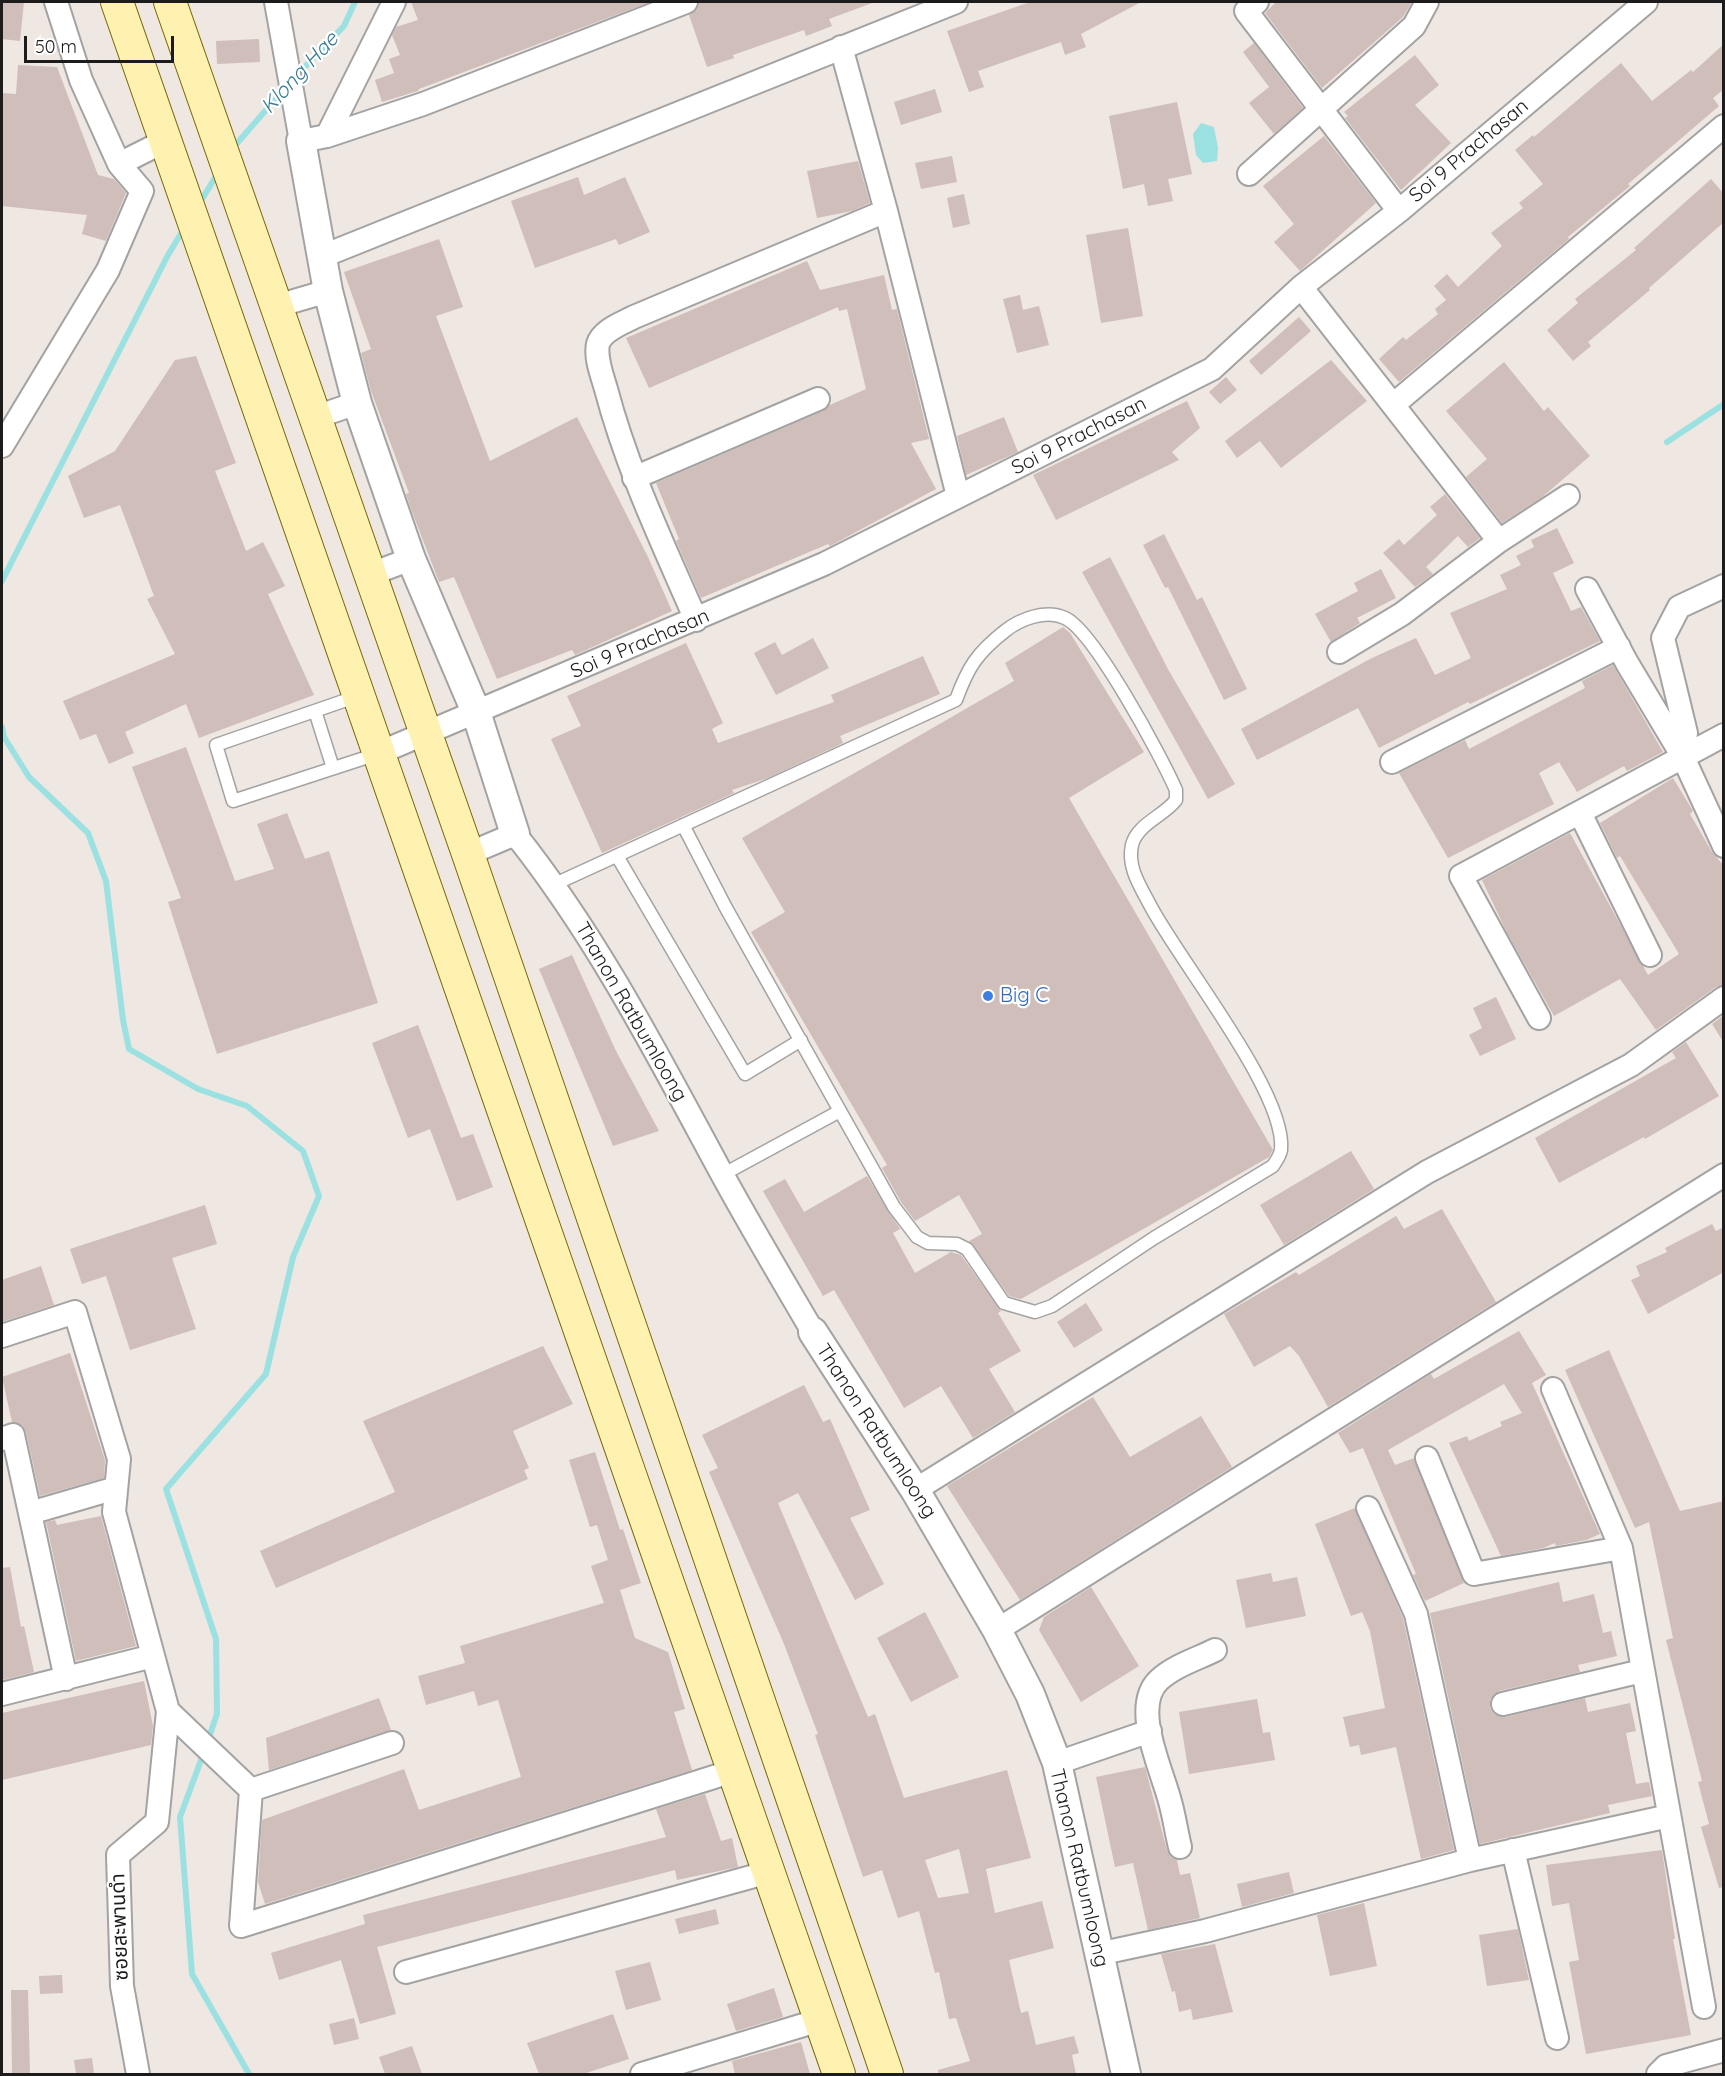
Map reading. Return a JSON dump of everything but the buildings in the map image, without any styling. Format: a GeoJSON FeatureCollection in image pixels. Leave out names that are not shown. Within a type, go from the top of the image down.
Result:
{"type":"FeatureCollection","features":[{"type":"Feature","properties":{"kind":"main road"},"geometry":{"type":"LineString","coordinates":[[117,2],[839,2074]]}},
{"type":"Feature","properties":{"kind":"main road"},"geometry":{"type":"LineString","coordinates":[[170,2],[371,574],[887,2074]]}},
{"type":"Feature","properties":{"kind":"street"},"geometry":{"type":"LineString","coordinates":[[2,446],[108,270],[142,191],[118,164],[81,80],[56,2]]}},
{"type":"Feature","properties":{"kind":"street"},"geometry":{"type":"LineString","coordinates":[[276,2],[286,55],[314,139],[328,291],[357,403],[411,560],[476,712],[516,834],[468,855]]}},
{"type":"Feature","properties":{"kind":"street"},"geometry":{"type":"LineString","coordinates":[[314,139],[394,2]]}},
{"type":"Feature","properties":{"kind":"street"},"geometry":{"type":"LineString","coordinates":[[314,139],[423,104],[686,2]]}},
{"type":"Feature","properties":{"kind":"street"},"geometry":{"type":"LineString","coordinates":[[323,256],[956,2]]}},
{"type":"Feature","properties":{"kind":"street"},"geometry":{"type":"LineString","coordinates":[[1257,2],[1246,11],[1399,211]]}},
{"type":"Feature","properties":{"kind":"street"},"geometry":{"type":"LineString","coordinates":[[1248,174],[1414,26],[1427,2]]}},
{"type":"Feature","properties":{"kind":"street","name":"Soi 9 Prachasan"},"geometry":{"type":"LineString","coordinates":[[379,753],[824,564],[1212,369],[1301,287],[1399,211],[1646,2]]}},
{"type":"Feature","properties":{"kind":"street"},"geometry":{"type":"LineString","coordinates":[[841,47],[886,212],[958,496]]}},
{"type":"Feature","properties":{"kind":"street"},"geometry":{"type":"LineString","coordinates":[[1393,405],[1724,126]]}},
{"type":"Feature","properties":{"kind":"street"},"geometry":{"type":"LineString","coordinates":[[118,164],[168,148]]}},
{"type":"Feature","properties":{"kind":"street"},"geometry":{"type":"LineString","coordinates":[[696,620],[634,478],[597,357],[598,343],[604,334],[634,317],[886,212]]}},
{"type":"Feature","properties":{"kind":"street"},"geometry":{"type":"LineString","coordinates":[[1301,287],[1499,541]]}},
{"type":"Feature","properties":{"kind":"street"},"geometry":{"type":"LineString","coordinates":[[272,293],[328,291]]}},
{"type":"Feature","properties":{"kind":"street"},"geometry":{"type":"LineString","coordinates":[[634,478],[818,399]]}},
{"type":"Feature","properties":{"kind":"street"},"geometry":{"type":"LineString","coordinates":[[316,417],[357,403]]}},
{"type":"Feature","properties":{"kind":"street"},"geometry":{"type":"LineString","coordinates":[[1339,652],[1402,614],[1499,541],[1568,496]]}},
{"type":"Feature","properties":{"kind":"street"},"geometry":{"type":"LineString","coordinates":[[371,574],[411,560]]}},
{"type":"Feature","properties":{"kind":"street"},"geometry":{"type":"LineString","coordinates":[[1682,755],[1686,733],[1663,639],[1679,608],[1724,586]]}},
{"type":"Feature","properties":{"kind":"street"},"geometry":{"type":"LineString","coordinates":[[1587,590],[1682,755],[1724,846]]}},
{"type":"Feature","properties":{"kind":"street"},"geometry":{"type":"LineString","coordinates":[[1392,762],[1619,647]]}},
{"type":"Feature","properties":{"kind":"street"},"geometry":{"type":"LineString","coordinates":[[1539,1018],[1461,876],[1580,813],[1682,755],[1724,735]]}},
{"type":"Feature","properties":{"kind":"street"},"geometry":{"type":"LineString","coordinates":[[1580,813],[1650,955]]}},
{"type":"Feature","properties":{"kind":"street","name":"Thanon Ratbumloong"},"geometry":{"type":"LineString","coordinates":[[516,834],[555,884],[665,1067],[722,1175],[813,1332],[915,1490],[997,1630],[1030,1694],[1057,1763],[1126,2074]]}},
{"type":"Feature","properties":{"kind":"street"},"geometry":{"type":"LineString","coordinates":[[915,1490],[1427,1172],[1631,1065],[1724,998]]}},
{"type":"Feature","properties":{"kind":"street"},"geometry":{"type":"LineString","coordinates":[[997,1630],[1724,1175]]}},
{"type":"Feature","properties":{"kind":"street","name":"ซอยสะพานดำ"},"geometry":{"type":"LineString","coordinates":[[2,1336],[75,1311],[118,1459],[114,1512],[168,1711],[157,1822],[117,1855],[122,1986],[138,2074]]}},
{"type":"Feature","properties":{"kind":"street"},"geometry":{"type":"LineString","coordinates":[[1552,1389],[1621,1548],[1704,2007]]}},
{"type":"Feature","properties":{"kind":"street"},"geometry":{"type":"LineString","coordinates":[[2,1439],[13,1435],[66,1678]]}},
{"type":"Feature","properties":{"kind":"street"},"geometry":{"type":"LineString","coordinates":[[1427,1458],[1474,1574],[1621,1548]]}},
{"type":"Feature","properties":{"kind":"street"},"geometry":{"type":"LineString","coordinates":[[30,1513],[116,1488]]}},
{"type":"Feature","properties":{"kind":"street"},"geometry":{"type":"LineString","coordinates":[[1368,1508],[1416,1614],[1470,1860]]}},
{"type":"Feature","properties":{"kind":"street"},"geometry":{"type":"LineString","coordinates":[[1180,1847],[1170,1800],[1150,1731],[1147,1708],[1151,1690],[1159,1680],[1215,1650]]}},
{"type":"Feature","properties":{"kind":"street"},"geometry":{"type":"LineString","coordinates":[[2,1695],[153,1656]]}},
{"type":"Feature","properties":{"kind":"street"},"geometry":{"type":"LineString","coordinates":[[1503,1704],[1642,1671]]}},
{"type":"Feature","properties":{"kind":"street"},"geometry":{"type":"LineString","coordinates":[[168,1711],[251,1790]]}},
{"type":"Feature","properties":{"kind":"street"},"geometry":{"type":"LineString","coordinates":[[1057,1763],[1150,1731]]}},
{"type":"Feature","properties":{"kind":"street"},"geometry":{"type":"LineString","coordinates":[[251,1790],[392,1743]]}},
{"type":"Feature","properties":{"kind":"street"},"geometry":{"type":"LineString","coordinates":[[251,1790],[241,1926],[733,1771]]}},
{"type":"Feature","properties":{"kind":"street"},"geometry":{"type":"LineString","coordinates":[[1098,1954],[1205,1931],[1470,1860],[1670,1816]]}},
{"type":"Feature","properties":{"kind":"street"},"geometry":{"type":"LineString","coordinates":[[1513,1850],[1557,2038]]}},
{"type":"Feature","properties":{"kind":"street"},"geometry":{"type":"LineString","coordinates":[[406,1972],[769,1872]]}},
{"type":"Feature","properties":{"kind":"street"},"geometry":{"type":"LineString","coordinates":[[642,2074],[820,2020]]}},
{"type":"Feature","properties":{"kind":"street"},"geometry":{"type":"LineString","coordinates":[[1658,2074],[1666,2066],[1724,2050]]}},
{"type":"Feature","properties":{"kind":"lane"},"geometry":{"type":"LineString","coordinates":[[555,884],[617,856],[683,825],[956,700],[967,669],[982,649],[1017,621],[1033,617],[1064,617],[1082,630],[1128,700],[1172,781],[1176,800],[1143,828],[1133,842],[1130,860],[1136,879],[1163,931],[1245,1055],[1273,1110],[1281,1138],[1281,1153],[1273,1166],[1154,1238],[1052,1305],[1035,1312],[1004,1303],[967,1249],[957,1244],[928,1243],[917,1237],[894,1207],[683,825]]}},
{"type":"Feature","properties":{"kind":"lane"},"geometry":{"type":"LineString","coordinates":[[359,696],[216,745],[233,801],[379,753]]}},
{"type":"Feature","properties":{"kind":"lane"},"geometry":{"type":"LineString","coordinates":[[315,711],[333,768]]}},
{"type":"Feature","properties":{"kind":"lane"},"geometry":{"type":"LineString","coordinates":[[617,856],[745,1074],[801,1040]]}},
{"type":"Feature","properties":{"kind":"lane"},"geometry":{"type":"LineString","coordinates":[[722,1175],[840,1110]]}},
{"type":"Feature","properties":{"kind":"water"},"geometry":{"type":"Polygon","coordinates":[[[1201,123],[1214,127],[1218,148],[1217,161],[1203,163],[1196,155],[1193,134],[1201,123]]]}},
{"type":"Feature","properties":{"kind":"waterway","name":"Klong Hae"},"geometry":{"type":"LineString","coordinates":[[295,77],[344,26],[355,2]]}},
{"type":"Feature","properties":{"kind":"waterway","name":"Klong Hae"},"geometry":{"type":"LineString","coordinates":[[232,149],[286,87]]}},
{"type":"Feature","properties":{"kind":"waterway"},"geometry":{"type":"LineString","coordinates":[[198,206],[219,171]]}},
{"type":"Feature","properties":{"kind":"waterway"},"geometry":{"type":"LineString","coordinates":[[2,581],[168,255],[185,227]]}},
{"type":"Feature","properties":{"kind":"waterway"},"geometry":{"type":"LineString","coordinates":[[1667,442],[1724,404]]}},
{"type":"Feature","properties":{"kind":"waterway"},"geometry":{"type":"LineString","coordinates":[[2,727],[4,737],[29,777],[88,833],[106,881],[123,1020],[129,1049],[198,1089],[247,1106],[303,1151],[319,1196],[293,1257],[266,1374],[166,1489],[216,1639],[217,1714],[207,1743]]}},
{"type":"Feature","properties":{"kind":"waterway"},"geometry":{"type":"LineString","coordinates":[[204,1752],[180,1817],[192,1974],[249,2074]]}},
{"type":"Feature","properties":{"kind":"place","name":"Big C"},"geometry":{"type":"Point","coordinates":[988,996]}}]}
